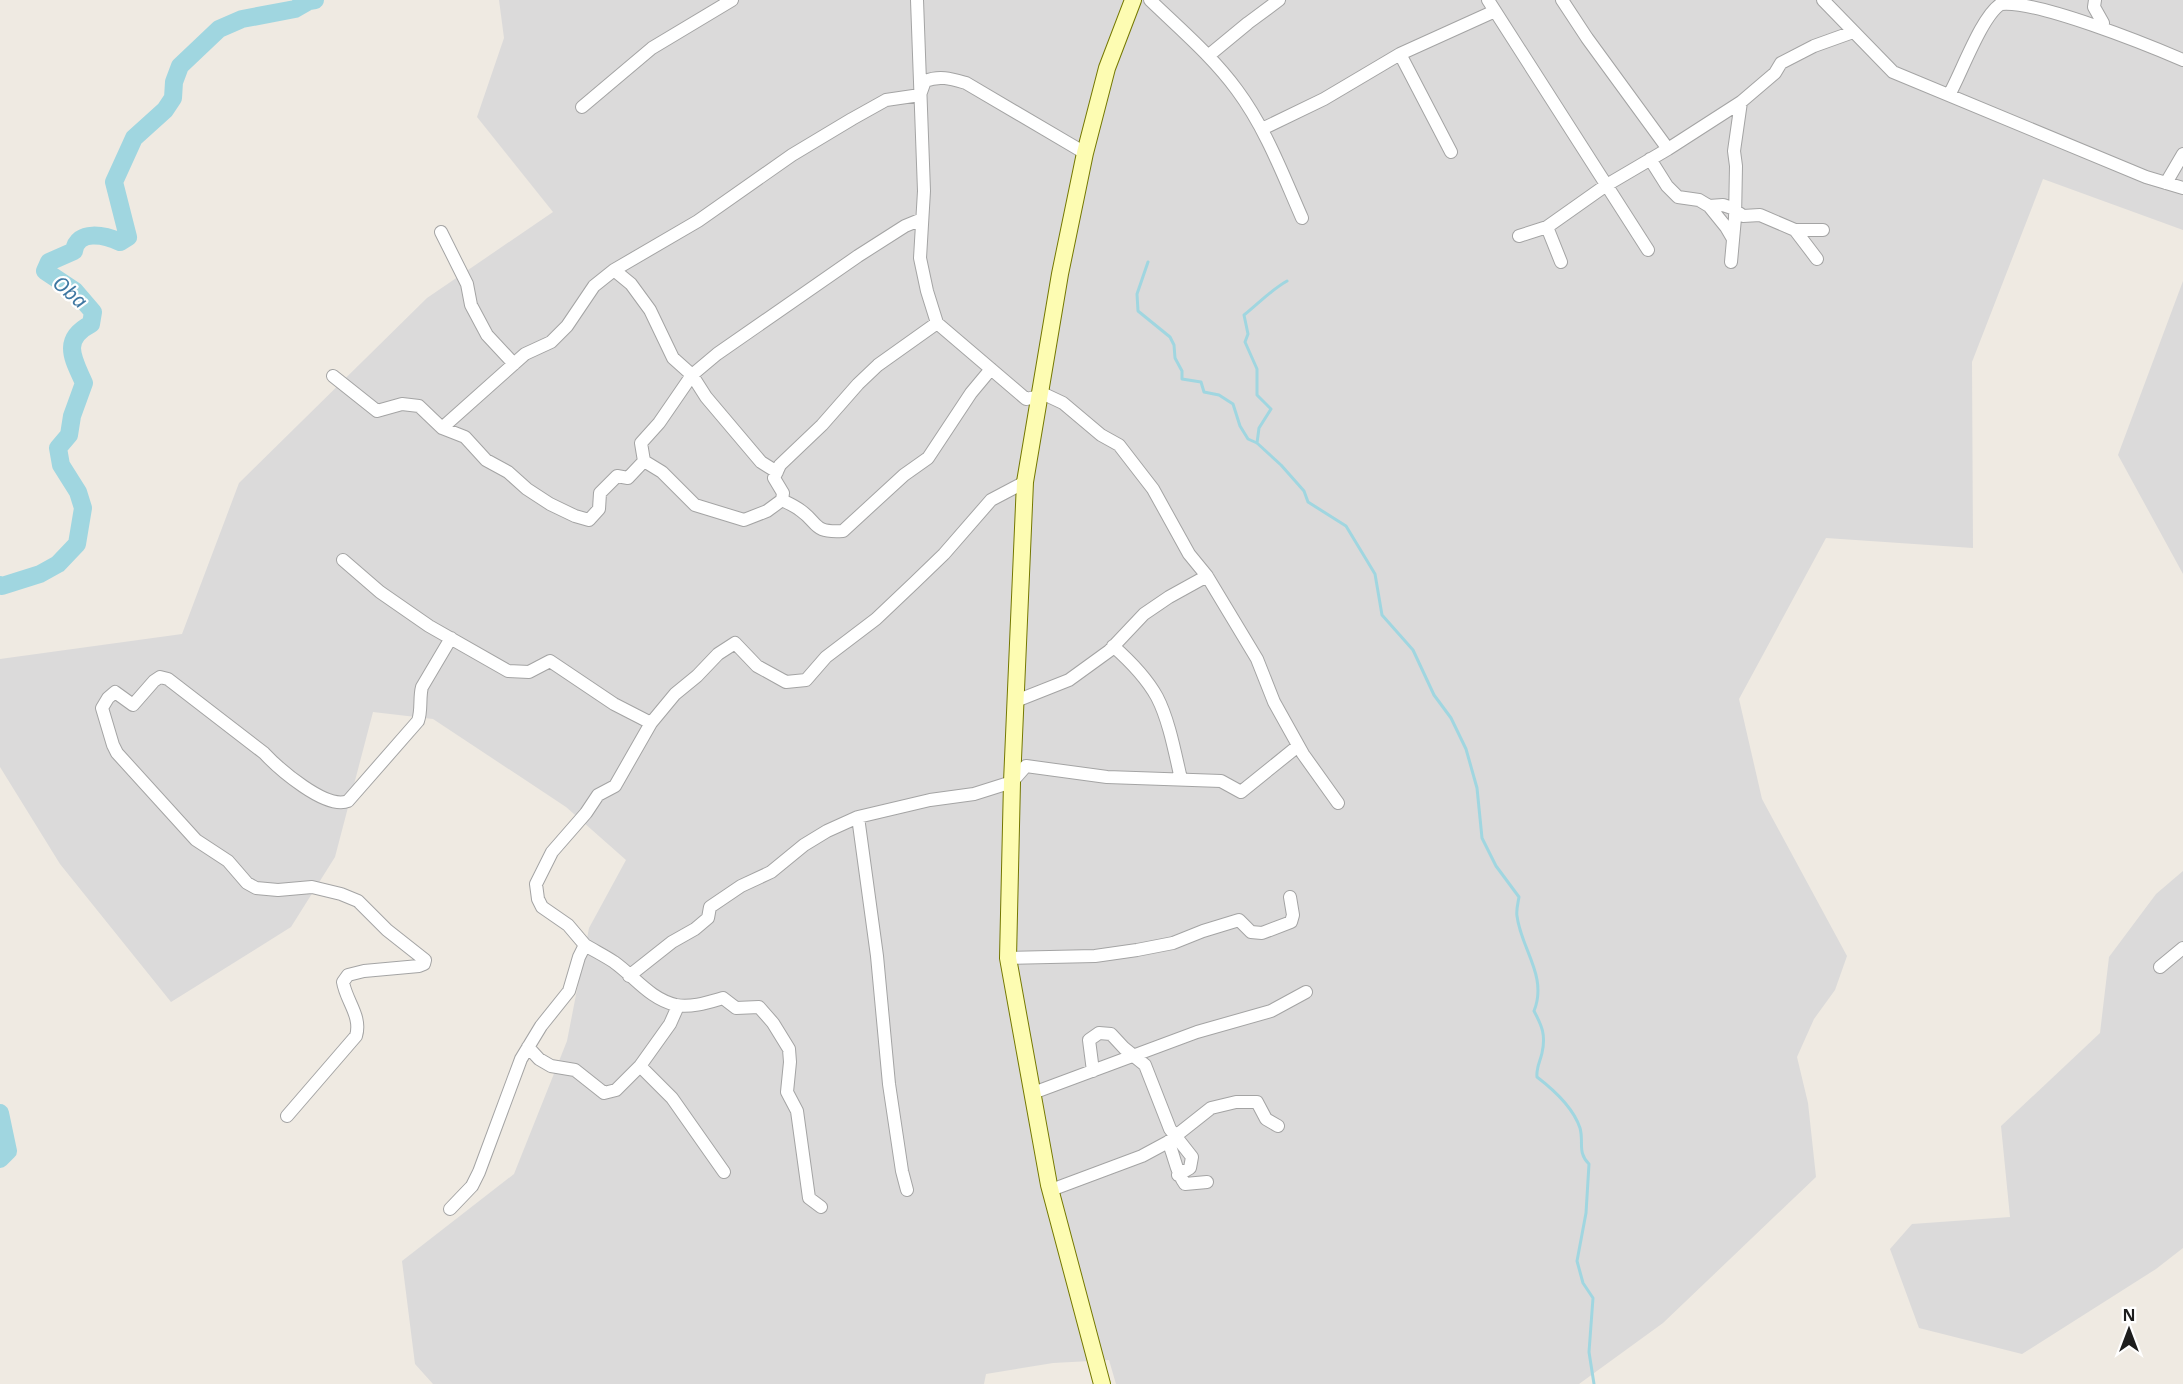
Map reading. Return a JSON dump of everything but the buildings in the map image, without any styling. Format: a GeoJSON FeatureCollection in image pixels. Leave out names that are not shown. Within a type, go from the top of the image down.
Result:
{"type":"FeatureCollection","features":[{"type":"Feature","properties":{"kind":"street"},"geometry":{"type":"LineString","coordinates":[[582,107],[652,48],[732,0]]}},
{"type":"Feature","properties":{"kind":"street"},"geometry":{"type":"LineString","coordinates":[[917,0],[924,190],[921,258],[927,291],[938,323],[1026,399],[1046,395],[1063,403],[1101,435],[1119,446],[1153,489],[1189,554],[1207,576],[1257,659],[1274,702],[1298,746],[1338,803]]}},
{"type":"Feature","properties":{"kind":"street"},"geometry":{"type":"LineString","coordinates":[[1102,1384],[1051,1190],[1008,958],[1012,782],[1025,482],[1060,274],[1085,153],[1107,68],[1133,0]]}},
{"type":"Feature","properties":{"kind":"street"},"geometry":{"type":"LineString","coordinates":[[1150,0],[1208,56],[1237,90],[1262,129],[1302,218]]}},
{"type":"Feature","properties":{"kind":"street"},"geometry":{"type":"LineString","coordinates":[[1208,56],[1278,0]]}},
{"type":"Feature","properties":{"kind":"street"},"geometry":{"type":"LineString","coordinates":[[1488,0],[1648,250]]}},
{"type":"Feature","properties":{"kind":"street"},"geometry":{"type":"LineString","coordinates":[[1562,0],[1668,149]]}},
{"type":"Feature","properties":{"kind":"street"},"geometry":{"type":"LineString","coordinates":[[1949,95],[1976,37],[2001,4],[2008,1],[2028,0],[2057,3],[2183,60]]}},
{"type":"Feature","properties":{"kind":"street"},"geometry":{"type":"LineString","coordinates":[[2095,0],[2094,7],[2103,23]]}},
{"type":"Feature","properties":{"kind":"street"},"geometry":{"type":"LineString","coordinates":[[1826,1],[1893,72],[2146,177],[2183,188]]}},
{"type":"Feature","properties":{"kind":"street"},"geometry":{"type":"LineString","coordinates":[[1262,129],[1324,99],[1400,54],[1495,12]]}},
{"type":"Feature","properties":{"kind":"street"},"geometry":{"type":"LineString","coordinates":[[1519,236],[1547,228],[1605,186],[1742,102],[1775,72],[1781,63],[1814,46],[1853,32]]}},
{"type":"Feature","properties":{"kind":"street"},"geometry":{"type":"LineString","coordinates":[[1400,54],[1451,152]]}},
{"type":"Feature","properties":{"kind":"street"},"geometry":{"type":"LineString","coordinates":[[920,95],[925,81],[933,78],[966,83],[1085,153]]}},
{"type":"Feature","properties":{"kind":"street"},"geometry":{"type":"LineString","coordinates":[[442,428],[525,354],[550,342],[567,326],[594,286],[614,270],[698,221],[792,155],[852,119],[886,100],[920,95]]}},
{"type":"Feature","properties":{"kind":"street"},"geometry":{"type":"LineString","coordinates":[[1731,262],[1736,212],[1734,151],[1742,102]]}},
{"type":"Feature","properties":{"kind":"street"},"geometry":{"type":"LineString","coordinates":[[2166,183],[2183,154]]}},
{"type":"Feature","properties":{"kind":"street"},"geometry":{"type":"LineString","coordinates":[[1650,159],[1667,186],[1678,197],[1699,200],[1710,206],[1734,241]]}},
{"type":"Feature","properties":{"kind":"street"},"geometry":{"type":"LineString","coordinates":[[1710,206],[1723,205],[1743,216],[1760,215],[1771,222],[1795,230],[1823,230]]}},
{"type":"Feature","properties":{"kind":"street"},"geometry":{"type":"LineString","coordinates":[[922,219],[867,250],[773,313],[692,375],[659,423],[641,443],[644,461],[662,472],[695,505],[744,520],[767,511],[782,501],[783,493],[774,478],[780,465],[879,365],[938,323]]}},
{"type":"Feature","properties":{"kind":"street"},"geometry":{"type":"LineString","coordinates":[[1547,228],[1561,262]]}},
{"type":"Feature","properties":{"kind":"street"},"geometry":{"type":"LineString","coordinates":[[1795,230],[1817,259]]}},
{"type":"Feature","properties":{"kind":"street"},"geometry":{"type":"LineString","coordinates":[[441,232],[467,284],[471,305],[487,335],[514,364]]}},
{"type":"Feature","properties":{"kind":"street"},"geometry":{"type":"LineString","coordinates":[[614,270],[631,284],[660,327],[673,358],[692,375],[706,397],[760,462],[777,472]]}},
{"type":"Feature","properties":{"kind":"street"},"geometry":{"type":"LineString","coordinates":[[782,501],[802,510],[818,528],[832,532],[843,531],[904,475],[928,458],[971,393],[991,369]]}},
{"type":"Feature","properties":{"kind":"street"},"geometry":{"type":"LineString","coordinates":[[333,376],[377,411],[402,404],[419,406],[442,428],[465,437],[486,460],[508,472],[527,489],[550,504],[574,516],[589,520],[599,509],[600,493],[617,476],[628,478],[644,461]]}},
{"type":"Feature","properties":{"kind":"street"},"geometry":{"type":"LineString","coordinates":[[821,1207],[809,1198],[797,1111],[787,1092],[789,1049],[759,1006],[736,1008],[723,998],[678,1006],[660,999],[614,962],[585,945],[568,925],[542,907],[538,899],[536,884],[552,852],[586,813],[598,795],[615,786],[651,723],[675,694],[697,676],[718,654],[735,644],[757,666],[786,682],[806,680],[826,657],[876,619],[915,582],[951,546],[991,500],[1025,482]]}},
{"type":"Feature","properties":{"kind":"street"},"geometry":{"type":"LineString","coordinates":[[344,560],[380,592],[429,626],[508,671],[529,672],[550,661],[614,704],[651,723]]}},
{"type":"Feature","properties":{"kind":"street"},"geometry":{"type":"LineString","coordinates":[[1016,701],[1069,680],[1091,666],[1144,614],[1207,576]]}},
{"type":"Feature","properties":{"kind":"street"},"geometry":{"type":"LineString","coordinates":[[287,1116],[356,1036],[359,1027],[344,994],[343,982],[348,975],[364,971],[419,966],[424,964],[425,960],[387,930],[358,901],[349,897],[312,886],[278,890],[256,888],[247,883],[228,861],[196,840],[117,753],[112,745],[102,708],[115,692],[133,705],[154,681],[160,677],[168,679],[264,753],[298,784],[332,801],[343,803],[348,801],[418,721],[421,713],[422,687],[451,638]]}},
{"type":"Feature","properties":{"kind":"street"},"geometry":{"type":"LineString","coordinates":[[1113,646],[1134,664],[1157,697],[1181,779]]}},
{"type":"Feature","properties":{"kind":"street"},"geometry":{"type":"LineString","coordinates":[[629,976],[672,942],[708,918],[710,907],[717,901],[741,885],[771,872],[804,845],[827,831],[858,817],[930,800],[974,794],[1012,782],[1026,766],[1107,777],[1221,780],[1241,792],[1298,746]]}},
{"type":"Feature","properties":{"kind":"street"},"geometry":{"type":"LineString","coordinates":[[858,817],[878,956],[889,1084],[907,1190]]}},
{"type":"Feature","properties":{"kind":"street"},"geometry":{"type":"LineString","coordinates":[[1008,958],[1105,955],[1173,943],[1239,920],[1251,932],[1262,933],[1291,922],[1293,915],[1290,897]]}},
{"type":"Feature","properties":{"kind":"street"},"geometry":{"type":"LineString","coordinates":[[450,1209],[472,1186],[521,1059],[541,1026],[569,991],[585,945]]}},
{"type":"Feature","properties":{"kind":"street"},"geometry":{"type":"LineString","coordinates":[[2160,967],[2183,948]]}},
{"type":"Feature","properties":{"kind":"street"},"geometry":{"type":"LineString","coordinates":[[1033,1094],[1197,1032],[1271,1011],[1306,992]]}},
{"type":"Feature","properties":{"kind":"street"},"geometry":{"type":"LineString","coordinates":[[528,1047],[539,1059],[551,1066],[557,1065],[575,1070],[604,1093],[616,1090],[640,1066],[670,1024],[678,1006]]}},
{"type":"Feature","properties":{"kind":"street"},"geometry":{"type":"LineString","coordinates":[[1093,1071],[1089,1041],[1100,1033],[1111,1034],[1145,1065],[1170,1129],[1178,1175],[1185,1184],[1207,1182]]}},
{"type":"Feature","properties":{"kind":"street"},"geometry":{"type":"LineString","coordinates":[[640,1066],[672,1098],[724,1172]]}},
{"type":"Feature","properties":{"kind":"street"},"geometry":{"type":"LineString","coordinates":[[1051,1190],[1142,1156],[1172,1139],[1211,1108],[1236,1102],[1257,1102],[1266,1119],[1278,1126]]}},
{"type":"Feature","properties":{"kind":"shaded area"},"geometry":{"type":"Polygon","coordinates":[[[499,0],[2183,0],[2183,230],[2043,179],[1972,362],[1973,548],[1826,538],[1739,699],[1762,799],[1847,956],[1835,990],[1814,1019],[1797,1057],[1808,1103],[1816,1177],[1663,1323],[1579,1384],[1116,1384],[1109,1360],[1053,1363],[986,1374],[984,1384],[433,1384],[415,1364],[402,1261],[514,1174],[567,1041],[589,928],[626,860],[566,807],[433,719],[373,712],[335,857],[291,927],[171,1002],[60,864],[0,767],[0,659],[182,634],[239,483],[427,298],[553,212],[477,117],[504,38],[499,0]]]}},
{"type":"Feature","properties":{"kind":"shaded area"},"geometry":{"type":"Polygon","coordinates":[[[2183,281],[2183,574],[2118,455],[2183,281]]]}},
{"type":"Feature","properties":{"kind":"shaded area"},"geometry":{"type":"Polygon","coordinates":[[[2183,871],[2183,1248],[2156,1269],[2022,1354],[1919,1328],[1890,1249],[1912,1224],[2010,1217],[2001,1126],[2100,1033],[2109,957],[2156,894],[2183,871]]]}},
{"type":"Feature","properties":{"kind":"waterway","name":"Oba"},"geometry":{"type":"LineString","coordinates":[[0,585],[40,574],[58,564],[77,544],[83,508],[78,492],[61,465],[58,448],[69,435],[72,416],[84,383],[72,351],[73,344],[81,330],[91,324],[93,312],[75,291],[45,271],[49,262],[74,251],[80,239],[86,237],[107,237],[120,242],[128,237],[114,182],[134,138],[165,110],[173,98],[174,82],[180,66],[219,29],[242,19],[295,9],[315,0]]}},
{"type":"Feature","properties":{"kind":"waterway"},"geometry":{"type":"LineString","coordinates":[[1148,262],[1137,294],[1138,311],[1170,337],[1174,345],[1175,358],[1182,371],[1182,379],[1201,382],[1204,392],[1219,395],[1233,404],[1240,426],[1248,439],[1257,443],[1281,465],[1304,491],[1308,502],[1346,526],[1375,574],[1382,615],[1413,650],[1434,695],[1451,718],[1466,749],[1477,788],[1482,838],[1496,866],[1519,897],[1517,906],[1519,928],[1536,974],[1538,986],[1534,1011],[1541,1026],[1544,1041],[1537,1077],[1556,1093],[1573,1113],[1580,1128],[1583,1155],[1589,1164],[1586,1213],[1577,1261],[1583,1283],[1593,1298],[1589,1352],[1594,1384]]}},
{"type":"Feature","properties":{"kind":"waterway"},"geometry":{"type":"LineString","coordinates":[[1257,443],[1259,428],[1271,409],[1257,395],[1257,369],[1245,342],[1248,334],[1244,315],[1287,281]]}},
{"type":"Feature","properties":{"kind":"waterway","name":"Oba"},"geometry":{"type":"LineString","coordinates":[[0,1113],[8,1151],[0,1159]]}}]}
